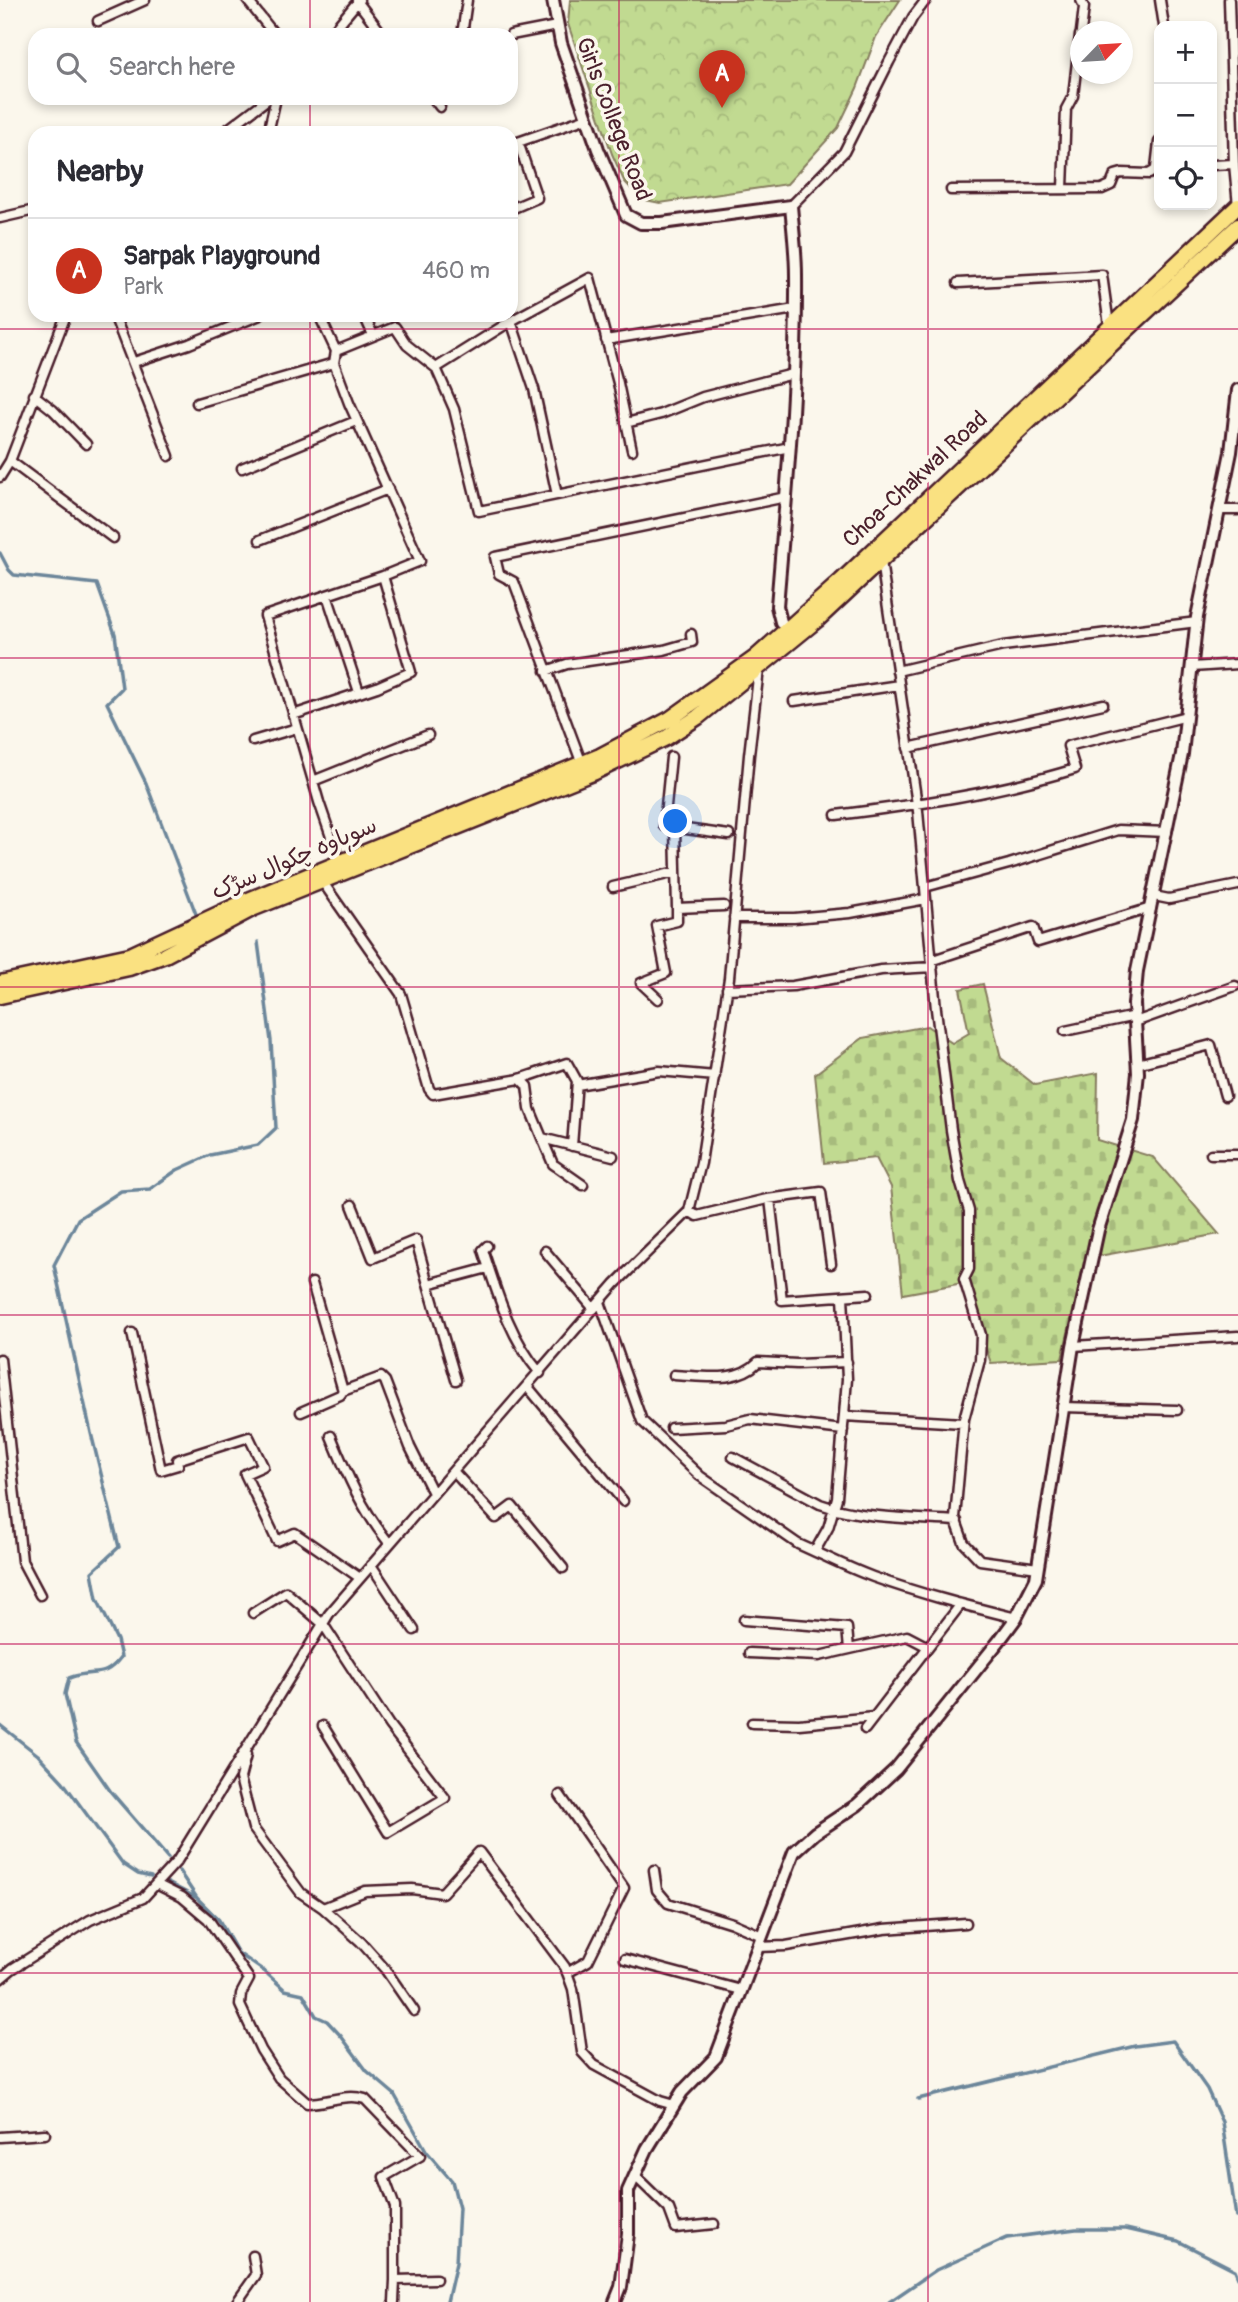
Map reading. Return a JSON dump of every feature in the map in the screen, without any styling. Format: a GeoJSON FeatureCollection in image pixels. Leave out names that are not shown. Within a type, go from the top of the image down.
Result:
{"type":"FeatureCollection","features":[{"type":"Feature","properties":{"kind":"highway","name":"Choa-Chakwal Road"},"geometry":{"type":"LineString","coordinates":[[600,756],[670,719],[790,634],[1109,325],[1238,206]]}},
{"type":"Feature","properties":{"kind":"highway"},"geometry":{"type":"LineString","coordinates":[[0,996],[129,968],[190,943],[252,909],[631,757],[666,738],[698,717],[759,668],[790,634],[881,561],[1238,226]]}},
{"type":"Feature","properties":{"kind":"highway","name":"سوہاوہ چکوال سڑک"},"geometry":{"type":"LineString","coordinates":[[0,984],[130,955],[246,901],[600,756]]}},
{"type":"Feature","properties":{"kind":"street"},"geometry":{"type":"LineString","coordinates":[[98,21],[145,0]]}},
{"type":"Feature","properties":{"kind":"street"},"geometry":{"type":"LineString","coordinates":[[247,0],[269,28]]}},
{"type":"Feature","properties":{"kind":"street"},"geometry":{"type":"LineString","coordinates":[[463,28],[467,0]]}},
{"type":"Feature","properties":{"kind":"street","name":"Girls College Road"},"geometry":{"type":"LineString","coordinates":[[553,0],[561,43],[587,118],[626,215],[641,223],[662,223],[791,206]]}},
{"type":"Feature","properties":{"kind":"street"},"geometry":{"type":"LineString","coordinates":[[790,634],[780,622],[777,606],[793,374],[796,274],[791,206],[844,152],[913,17],[926,0]]}},
{"type":"Feature","properties":{"kind":"street"},"geometry":{"type":"LineString","coordinates":[[1081,0],[1084,8],[1082,21]]}},
{"type":"Feature","properties":{"kind":"street"},"geometry":{"type":"LineString","coordinates":[[1160,0],[1163,21]]}},
{"type":"Feature","properties":{"kind":"street"},"geometry":{"type":"LineString","coordinates":[[1229,0],[1234,164],[1238,206]]}},
{"type":"Feature","properties":{"kind":"street"},"geometry":{"type":"LineString","coordinates":[[336,28],[358,1],[378,28]]}},
{"type":"Feature","properties":{"kind":"street"},"geometry":{"type":"LineString","coordinates":[[518,34],[557,26]]}},
{"type":"Feature","properties":{"kind":"street"},"geometry":{"type":"LineString","coordinates":[[1063,188],[1066,109],[1073,96],[1075,84]]}},
{"type":"Feature","properties":{"kind":"street"},"geometry":{"type":"LineString","coordinates":[[232,126],[260,105]]}},
{"type":"Feature","properties":{"kind":"street"},"geometry":{"type":"LineString","coordinates":[[269,126],[274,105]]}},
{"type":"Feature","properties":{"kind":"street"},"geometry":{"type":"LineString","coordinates":[[518,206],[537,198],[518,142],[587,118]]}},
{"type":"Feature","properties":{"kind":"street"},"geometry":{"type":"LineString","coordinates":[[270,122],[272,126]]}},
{"type":"Feature","properties":{"kind":"street"},"geometry":{"type":"LineString","coordinates":[[1217,166],[1234,164]]}},
{"type":"Feature","properties":{"kind":"street"},"geometry":{"type":"LineString","coordinates":[[951,190],[1107,188],[1115,175],[1149,174],[1154,171]]}},
{"type":"Feature","properties":{"kind":"street"},"geometry":{"type":"LineString","coordinates":[[0,218],[28,211]]}},
{"type":"Feature","properties":{"kind":"street"},"geometry":{"type":"LineString","coordinates":[[958,283],[1102,275],[1109,325]]}},
{"type":"Feature","properties":{"kind":"street"},"geometry":{"type":"LineString","coordinates":[[518,317],[590,278],[632,450]]}},
{"type":"Feature","properties":{"kind":"street"},"geometry":{"type":"LineString","coordinates":[[606,340],[795,309]]}},
{"type":"Feature","properties":{"kind":"street"},"geometry":{"type":"LineString","coordinates":[[0,477],[10,461],[63,322]]}},
{"type":"Feature","properties":{"kind":"street"},"geometry":{"type":"LineString","coordinates":[[117,322],[169,456]]}},
{"type":"Feature","properties":{"kind":"street"},"geometry":{"type":"LineString","coordinates":[[134,362],[243,322]]}},
{"type":"Feature","properties":{"kind":"street"},"geometry":{"type":"LineString","coordinates":[[322,322],[336,351],[334,363],[356,421],[420,561],[265,616],[340,863]]}},
{"type":"Feature","properties":{"kind":"street"},"geometry":{"type":"LineString","coordinates":[[367,322],[373,335]]}},
{"type":"Feature","properties":{"kind":"street"},"geometry":{"type":"LineString","coordinates":[[436,368],[509,322]]}},
{"type":"Feature","properties":{"kind":"street"},"geometry":{"type":"LineString","coordinates":[[511,322],[534,389],[557,495]]}},
{"type":"Feature","properties":{"kind":"street"},"geometry":{"type":"LineString","coordinates":[[336,351],[395,327],[407,345],[436,368],[454,409],[479,511],[790,447]]}},
{"type":"Feature","properties":{"kind":"street"},"geometry":{"type":"LineString","coordinates":[[197,403],[334,363]]}},
{"type":"Feature","properties":{"kind":"street"},"geometry":{"type":"LineString","coordinates":[[626,423],[661,414],[703,397],[793,374]]}},
{"type":"Feature","properties":{"kind":"street"},"geometry":{"type":"LineString","coordinates":[[615,2302],[621,2287],[628,2234],[628,2191],[648,2149],[682,2092],[716,2057],[794,1852],[815,1833],[858,1805],[896,1769],[1016,1618],[1036,1579],[1073,1346],[1098,1230],[1133,1120],[1137,1064],[1137,971],[1182,754],[1197,622],[1236,436],[1238,390]]}},
{"type":"Feature","properties":{"kind":"street"},"geometry":{"type":"LineString","coordinates":[[34,395],[53,410],[86,444]]}},
{"type":"Feature","properties":{"kind":"street"},"geometry":{"type":"LineString","coordinates":[[242,468],[356,421]]}},
{"type":"Feature","properties":{"kind":"street"},"geometry":{"type":"LineString","coordinates":[[10,461],[113,538]]}},
{"type":"Feature","properties":{"kind":"street"},"geometry":{"type":"LineString","coordinates":[[260,540],[388,489]]}},
{"type":"Feature","properties":{"kind":"street"},"geometry":{"type":"LineString","coordinates":[[582,764],[514,582],[499,574],[495,557],[786,497]]}},
{"type":"Feature","properties":{"kind":"street"},"geometry":{"type":"LineString","coordinates":[[1219,510],[1238,510]]}},
{"type":"Feature","properties":{"kind":"street"},"geometry":{"type":"LineString","coordinates":[[881,561],[917,805],[951,1130],[960,1181],[969,1211],[968,1269],[964,1279],[981,1335],[980,1360],[963,1423],[957,1521],[964,1543],[980,1560],[1038,1567]]}},
{"type":"Feature","properties":{"kind":"street"},"geometry":{"type":"LineString","coordinates":[[293,715],[411,672],[383,576]]}},
{"type":"Feature","properties":{"kind":"street"},"geometry":{"type":"LineString","coordinates":[[327,595],[359,692]]}},
{"type":"Feature","properties":{"kind":"street"},"geometry":{"type":"LineString","coordinates":[[897,671],[1003,646],[1197,622]]}},
{"type":"Feature","properties":{"kind":"street"},"geometry":{"type":"LineString","coordinates":[[546,671],[567,664],[664,650],[692,642],[691,634]]}},
{"type":"Feature","properties":{"kind":"street"},"geometry":{"type":"LineString","coordinates":[[1192,667],[1238,664]]}},
{"type":"Feature","properties":{"kind":"street"},"geometry":{"type":"LineString","coordinates":[[0,1979],[90,1920],[143,1898],[177,1861],[323,1625],[360,1578],[615,1284],[689,1211],[701,1163],[727,989],[759,668]]}},
{"type":"Feature","properties":{"kind":"street"},"geometry":{"type":"LineString","coordinates":[[794,702],[899,685]]}},
{"type":"Feature","properties":{"kind":"street"},"geometry":{"type":"LineString","coordinates":[[908,748],[1103,704]]}},
{"type":"Feature","properties":{"kind":"street"},"geometry":{"type":"LineString","coordinates":[[836,815],[917,805],[985,792],[1075,769],[1068,746],[1187,716]]}},
{"type":"Feature","properties":{"kind":"street"},"geometry":{"type":"LineString","coordinates":[[253,741],[297,728]]}},
{"type":"Feature","properties":{"kind":"street"},"geometry":{"type":"LineString","coordinates":[[313,781],[428,735]]}},
{"type":"Feature","properties":{"kind":"street"},"geometry":{"type":"LineString","coordinates":[[671,757],[664,826],[729,835]]}},
{"type":"Feature","properties":{"kind":"street"},"geometry":{"type":"LineString","coordinates":[[658,999],[641,983],[666,973],[657,926],[677,921],[675,828]]}},
{"type":"Feature","properties":{"kind":"street"},"geometry":{"type":"LineString","coordinates":[[925,887],[1118,830],[1167,832]]}},
{"type":"Feature","properties":{"kind":"street"},"geometry":{"type":"LineString","coordinates":[[613,887],[676,872]]}},
{"type":"Feature","properties":{"kind":"street"},"geometry":{"type":"LineString","coordinates":[[322,881],[401,994],[429,1089],[433,1094],[520,1079],[567,1063],[577,1084],[572,1146]]}},
{"type":"Feature","properties":{"kind":"street"},"geometry":{"type":"LineString","coordinates":[[727,989],[793,986],[933,963],[1033,927],[1038,942],[1153,902],[1238,885]]}},
{"type":"Feature","properties":{"kind":"street"},"geometry":{"type":"LineString","coordinates":[[734,918],[794,918],[850,913],[926,899]]}},
{"type":"Feature","properties":{"kind":"street"},"geometry":{"type":"LineString","coordinates":[[677,908],[724,906]]}},
{"type":"Feature","properties":{"kind":"street"},"geometry":{"type":"LineString","coordinates":[[1065,1031],[1135,1019],[1235,986]]}},
{"type":"Feature","properties":{"kind":"street"},"geometry":{"type":"LineString","coordinates":[[1137,1064],[1211,1045],[1225,1096]]}},
{"type":"Feature","properties":{"kind":"street"},"geometry":{"type":"LineString","coordinates":[[577,1084],[660,1071],[715,1076]]}},
{"type":"Feature","properties":{"kind":"street"},"geometry":{"type":"LineString","coordinates":[[520,1079],[527,1086],[530,1109],[553,1164],[583,1185]]}},
{"type":"Feature","properties":{"kind":"street"},"geometry":{"type":"LineString","coordinates":[[542,1138],[613,1156]]}},
{"type":"Feature","properties":{"kind":"street"},"geometry":{"type":"LineString","coordinates":[[1210,1154],[1238,1154]]}},
{"type":"Feature","properties":{"kind":"street"},"geometry":{"type":"LineString","coordinates":[[689,1211],[696,1216],[769,1199],[821,1192],[831,1265]]}},
{"type":"Feature","properties":{"kind":"street"},"geometry":{"type":"LineString","coordinates":[[769,1199],[782,1300],[868,1294]]}},
{"type":"Feature","properties":{"kind":"street"},"geometry":{"type":"LineString","coordinates":[[352,1205],[373,1258],[416,1240],[456,1380]]}},
{"type":"Feature","properties":{"kind":"street"},"geometry":{"type":"LineString","coordinates":[[487,1246],[483,1250],[488,1268],[515,1336],[540,1373]]}},
{"type":"Feature","properties":{"kind":"street"},"geometry":{"type":"LineString","coordinates":[[545,1251],[597,1306],[642,1421],[700,1476],[798,1544],[872,1577],[1016,1618]]}},
{"type":"Feature","properties":{"kind":"street"},"geometry":{"type":"LineString","coordinates":[[428,1284],[488,1268]]}},
{"type":"Feature","properties":{"kind":"street"},"geometry":{"type":"LineString","coordinates":[[312,1283],[343,1391]]}},
{"type":"Feature","properties":{"kind":"street"},"geometry":{"type":"LineString","coordinates":[[815,1551],[828,1528],[837,1498],[847,1362],[843,1296]]}},
{"type":"Feature","properties":{"kind":"street"},"geometry":{"type":"LineString","coordinates":[[132,1333],[161,1470],[178,1465],[177,1460],[249,1437],[262,1466],[245,1474],[277,1541],[295,1533],[360,1578]]}},
{"type":"Feature","properties":{"kind":"street"},"geometry":{"type":"LineString","coordinates":[[1073,1346],[1238,1336]]}},
{"type":"Feature","properties":{"kind":"street"},"geometry":{"type":"LineString","coordinates":[[0,1359],[22,1561],[40,1595]]}},
{"type":"Feature","properties":{"kind":"street"},"geometry":{"type":"LineString","coordinates":[[674,1374],[720,1377],[748,1373],[758,1362],[847,1362]]}},
{"type":"Feature","properties":{"kind":"street"},"geometry":{"type":"LineString","coordinates":[[301,1412],[340,1395],[343,1391],[381,1377],[385,1381],[410,1447],[433,1493]]}},
{"type":"Feature","properties":{"kind":"street"},"geometry":{"type":"LineString","coordinates":[[528,1387],[623,1501]]}},
{"type":"Feature","properties":{"kind":"street"},"geometry":{"type":"LineString","coordinates":[[1062,1407],[1177,1410]]}},
{"type":"Feature","properties":{"kind":"street"},"geometry":{"type":"LineString","coordinates":[[844,1416],[963,1423]]}},
{"type":"Feature","properties":{"kind":"street"},"geometry":{"type":"LineString","coordinates":[[671,1428],[726,1425],[750,1419],[842,1430]]}},
{"type":"Feature","properties":{"kind":"street"},"geometry":{"type":"LineString","coordinates":[[331,1436],[355,1495],[389,1543]]}},
{"type":"Feature","properties":{"kind":"street"},"geometry":{"type":"LineString","coordinates":[[733,1457],[834,1509],[957,1521]]}},
{"type":"Feature","properties":{"kind":"street"},"geometry":{"type":"LineString","coordinates":[[453,1471],[496,1518],[512,1506],[563,1568]]}},
{"type":"Feature","properties":{"kind":"street"},"geometry":{"type":"LineString","coordinates":[[371,1565],[414,1630]]}},
{"type":"Feature","properties":{"kind":"street"},"geometry":{"type":"LineString","coordinates":[[253,1613],[286,1592],[323,1625],[389,1725],[445,1797],[388,1832],[323,1726]]}},
{"type":"Feature","properties":{"kind":"street"},"geometry":{"type":"LineString","coordinates":[[865,1728],[961,1604]]}},
{"type":"Feature","properties":{"kind":"street"},"geometry":{"type":"LineString","coordinates":[[744,1620],[847,1628],[849,1649]]}},
{"type":"Feature","properties":{"kind":"street"},"geometry":{"type":"LineString","coordinates":[[749,1653],[818,1656],[907,1636],[928,1647]]}},
{"type":"Feature","properties":{"kind":"street"},"geometry":{"type":"LineString","coordinates":[[752,1723],[799,1724],[874,1717]]}},
{"type":"Feature","properties":{"kind":"street"},"geometry":{"type":"LineString","coordinates":[[249,1746],[240,1777],[253,1828],[301,1893],[323,1908],[361,1942],[385,1969],[414,2011]]}},
{"type":"Feature","properties":{"kind":"street"},"geometry":{"type":"LineString","coordinates":[[560,1795],[624,1888],[588,1961],[567,1973]]}},
{"type":"Feature","properties":{"kind":"street"},"geometry":{"type":"LineString","coordinates":[[323,1908],[365,1891],[412,1889],[442,1893],[479,1852],[567,1973],[573,1989],[582,2052],[594,2065],[660,2101],[674,2105]]}},
{"type":"Feature","properties":{"kind":"street"},"geometry":{"type":"LineString","coordinates":[[654,1870],[657,1890],[668,1903],[732,1923],[760,1941],[786,1946],[884,1929],[966,1923]]}},
{"type":"Feature","properties":{"kind":"street"},"geometry":{"type":"LineString","coordinates":[[156,1884],[182,1897],[208,1919],[249,1979],[240,2005],[261,2050],[279,2078],[307,2103],[323,2103],[353,2095],[365,2099],[419,2156],[384,2177],[395,2207],[394,2302]]}},
{"type":"Feature","properties":{"kind":"street"},"geometry":{"type":"LineString","coordinates":[[625,1959],[741,1990]]}},
{"type":"Feature","properties":{"kind":"street"},"geometry":{"type":"LineString","coordinates":[[0,2137],[46,2134]]}},
{"type":"Feature","properties":{"kind":"street"},"geometry":{"type":"LineString","coordinates":[[635,2176],[669,2208],[676,2228],[714,2224]]}},
{"type":"Feature","properties":{"kind":"street"},"geometry":{"type":"LineString","coordinates":[[237,2302],[256,2275],[253,2256]]}},
{"type":"Feature","properties":{"kind":"street"},"geometry":{"type":"LineString","coordinates":[[395,2280],[436,2279]]}},
{"type":"Feature","properties":{"kind":"green space"},"geometry":{"type":"Polygon","coordinates":[[[570,0],[900,0],[876,37],[857,88],[838,128],[787,184],[660,203],[641,199],[624,181],[612,154],[568,24],[570,0]]]}},
{"type":"Feature","properties":{"kind":"green space"},"geometry":{"type":"Polygon","coordinates":[[[983,984],[1001,1058],[1035,1085],[1098,1073],[1097,1140],[1153,1157],[1219,1234],[1099,1256],[1086,1255],[1062,1359],[991,1363],[963,1283],[903,1294],[891,1187],[876,1158],[824,1163],[815,1074],[863,1038],[927,1026],[952,1043],[969,1033],[960,989],[983,984]]]}},
{"type":"Feature","properties":{"kind":"waterway"},"geometry":{"type":"LineString","coordinates":[[0,553],[14,575],[97,584],[115,634],[122,688],[107,703],[146,783],[196,914]]}},
{"type":"Feature","properties":{"kind":"waterway"},"geometry":{"type":"LineString","coordinates":[[168,1858],[111,1792],[76,1742],[65,1694],[69,1678],[103,1672],[121,1657],[117,1640],[97,1599],[92,1572],[119,1547],[54,1265],[78,1219],[121,1191],[150,1189],[177,1170],[210,1155],[258,1145],[276,1128],[271,1041],[258,942]]}},
{"type":"Feature","properties":{"kind":"waterway"},"geometry":{"type":"LineString","coordinates":[[0,1725],[38,1755],[63,1782],[123,1864],[138,1874],[151,1877]]}},
{"type":"Feature","properties":{"kind":"waterway"},"geometry":{"type":"LineString","coordinates":[[179,1871],[197,1898],[219,1920],[238,1953],[285,1990],[303,1994],[316,2016],[327,2021],[367,2071],[394,2094],[427,2152],[452,2181],[459,2208],[456,2263],[447,2302]]}},
{"type":"Feature","properties":{"kind":"waterway"},"geometry":{"type":"LineString","coordinates":[[166,1882],[195,1897]]}},
{"type":"Feature","properties":{"kind":"waterway"},"geometry":{"type":"LineString","coordinates":[[918,2099],[1135,2046],[1173,2041],[1207,2089],[1222,2122],[1236,2217]]}},
{"type":"Feature","properties":{"kind":"waterway"},"geometry":{"type":"LineString","coordinates":[[889,2302],[936,2270],[1007,2238],[1076,2229],[1126,2229],[1178,2241],[1235,2270],[1238,2277]]}},
{"type":"Feature","properties":{"kind":"place","name":"Sarpak Playground"},"geometry":{"type":"Point","coordinates":[722,108]}}]}
